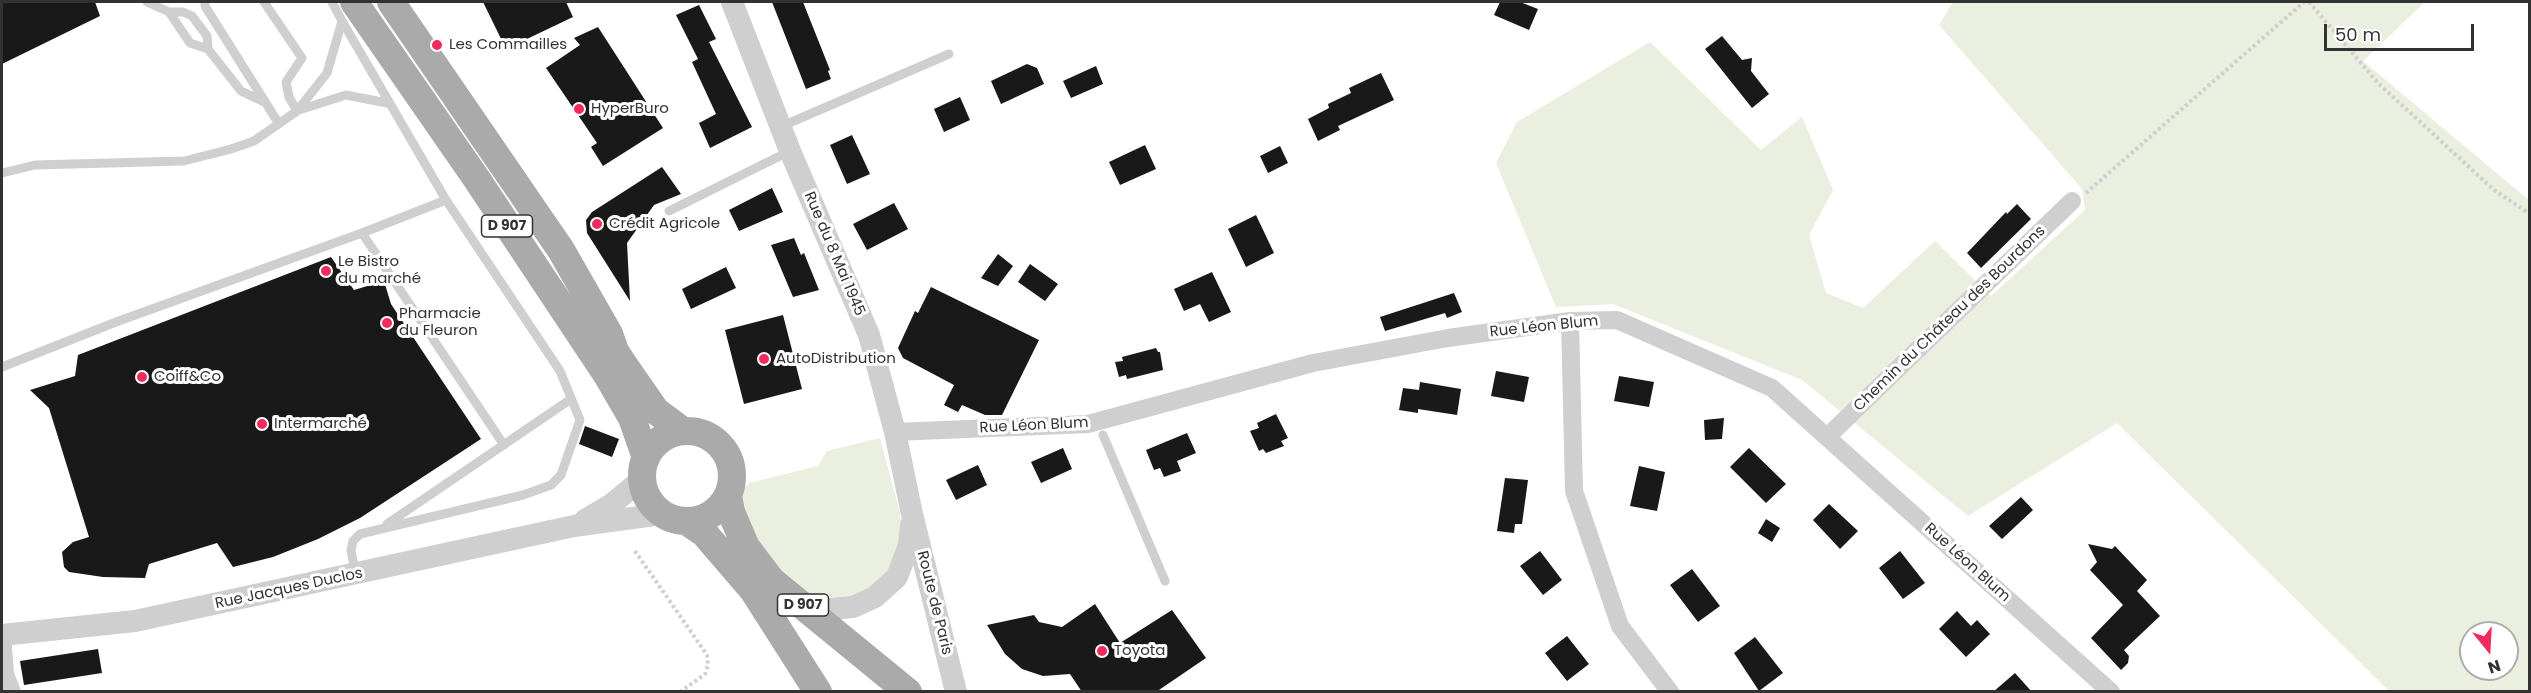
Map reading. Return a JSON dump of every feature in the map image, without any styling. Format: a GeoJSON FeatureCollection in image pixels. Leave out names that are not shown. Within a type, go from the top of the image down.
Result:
{"type":"FeatureCollection","features":[{"type":"Feature","properties":{"kind":"main road","name":"D 907"},"geometry":{"type":"LineString","coordinates":[[391,2],[561,250],[624,365],[656,411],[683,431]]}},
{"type":"Feature","properties":{"kind":"main road","name":"D 907"},"geometry":{"type":"LineString","coordinates":[[348,11],[476,178],[607,375],[632,418],[644,468]]}},
{"type":"Feature","properties":{"kind":"main road"},"geometry":{"type":"LineString","coordinates":[[683,431],[698,433],[712,439],[723,449],[730,462],[732,477],[728,496],[710,515],[698,520],[674,518],[652,504],[645,492],[644,468],[661,440],[683,431]]}},
{"type":"Feature","properties":{"kind":"main road","name":"D 907"},"geometry":{"type":"LineString","coordinates":[[728,496],[731,512],[746,546],[771,580],[908,692]]}},
{"type":"Feature","properties":{"kind":"main road","name":"D 907"},"geometry":{"type":"LineString","coordinates":[[674,518],[704,533],[753,590],[818,692]]}},
{"type":"Feature","properties":{"kind":"street","name":"Rue du 8 Mai 1945"},"geometry":{"type":"LineString","coordinates":[[732,2],[780,127],[869,335],[895,432],[912,514]]}},
{"type":"Feature","properties":{"kind":"street","name":"Chemin du Château des Bourdons"},"geometry":{"type":"LineString","coordinates":[[1827,437],[2072,201]]}},
{"type":"Feature","properties":{"kind":"street","name":"Rue Léon Blum"},"geometry":{"type":"LineString","coordinates":[[895,432],[1088,424],[1313,363],[1448,338],[1570,321],[1617,320],[1772,388],[2111,692]]}},
{"type":"Feature","properties":{"kind":"street"},"geometry":{"type":"LineString","coordinates":[[1570,321],[1574,491],[1620,626],[1670,692]]}},
{"type":"Feature","properties":{"kind":"street","name":"Rue Jacques Duclos"},"geometry":{"type":"LineString","coordinates":[[574,526],[612,504],[644,468]]}},
{"type":"Feature","properties":{"kind":"street"},"geometry":{"type":"LineString","coordinates":[[810,611],[853,607],[875,597],[897,577],[909,545],[912,514]]}},
{"type":"Feature","properties":{"kind":"street","name":"Route de Paris"},"geometry":{"type":"LineString","coordinates":[[912,514],[956,692]]}},
{"type":"Feature","properties":{"kind":"street","name":"Rue Jacques Duclos"},"geometry":{"type":"LineString","coordinates":[[2,635],[135,621],[574,526],[674,518]]}},
{"type":"Feature","properties":{"kind":"street"},"geometry":{"type":"LineString","coordinates":[[2,635],[5,674],[12,692]]}},
{"type":"Feature","properties":{"kind":"lane"},"geometry":{"type":"LineString","coordinates":[[147,2],[169,12],[183,12],[192,16],[207,36],[208,49]]}},
{"type":"Feature","properties":{"kind":"lane"},"geometry":{"type":"LineString","coordinates":[[205,2],[205,6],[279,124]]}},
{"type":"Feature","properties":{"kind":"lane"},"geometry":{"type":"LineString","coordinates":[[264,2],[302,58],[286,82],[289,97],[297,111]]}},
{"type":"Feature","properties":{"kind":"lane"},"geometry":{"type":"LineString","coordinates":[[332,2],[348,11],[387,103],[446,200],[560,371],[580,420],[561,475],[551,485],[523,495],[360,534],[352,541],[351,550],[355,574]]}},
{"type":"Feature","properties":{"kind":"lane"},"geometry":{"type":"LineString","coordinates":[[2,173],[35,165],[184,161],[254,141],[297,111],[327,73],[348,11]]}},
{"type":"Feature","properties":{"kind":"lane"},"geometry":{"type":"LineString","coordinates":[[169,12],[190,43],[208,49],[241,91],[266,103]]}},
{"type":"Feature","properties":{"kind":"lane"},"geometry":{"type":"LineString","coordinates":[[780,127],[949,54]]}},
{"type":"Feature","properties":{"kind":"lane"},"geometry":{"type":"LineString","coordinates":[[297,111],[346,95],[387,103]]}},
{"type":"Feature","properties":{"kind":"lane"},"geometry":{"type":"LineString","coordinates":[[669,211],[790,151]]}},
{"type":"Feature","properties":{"kind":"lane"},"geometry":{"type":"LineString","coordinates":[[2,367],[116,322],[446,200]]}},
{"type":"Feature","properties":{"kind":"lane"},"geometry":{"type":"LineString","coordinates":[[362,232],[504,444]]}},
{"type":"Feature","properties":{"kind":"lane"},"geometry":{"type":"LineString","coordinates":[[383,527],[572,399]]}},
{"type":"Feature","properties":{"kind":"lane"},"geometry":{"type":"LineString","coordinates":[[1103,435],[1165,581]]}},
{"type":"Feature","properties":{"kind":"path"},"geometry":{"type":"LineString","coordinates":[[2072,201],[2092,188],[2304,2]]}},
{"type":"Feature","properties":{"kind":"path"},"geometry":{"type":"LineString","coordinates":[[2310,2],[2378,83],[2494,190],[2529,214]]}},
{"type":"Feature","properties":{"kind":"path"},"geometry":{"type":"LineString","coordinates":[[635,551],[707,655],[708,665],[705,674],[680,692]]}},
{"type":"Feature","properties":{"kind":"green space"},"geometry":{"type":"Polygon","coordinates":[[[1953,2],[2425,2],[2363,61],[2529,200],[2529,691],[2389,691],[2117,423],[1968,516],[1802,380],[1613,304],[1556,307],[1496,163],[1517,122],[1650,42],[1761,150],[1802,117],[1833,190],[1809,235],[1826,293],[1863,308],[1935,241],[1991,296],[2085,210],[2082,189],[1939,25],[1953,2]]]}},
{"type":"Feature","properties":{"kind":"green space"},"geometry":{"type":"Polygon","coordinates":[[[880,438],[900,513],[902,541],[893,566],[873,587],[849,599],[817,599],[800,594],[768,566],[738,501],[743,490],[749,483],[818,466],[827,451],[880,438]]]}},
{"type":"Feature","properties":{"kind":"building"},"geometry":{"type":"Polygon","coordinates":[[[2,2],[95,2],[100,16],[2,64],[2,2]]]}},
{"type":"Feature","properties":{"kind":"building"},"geometry":{"type":"Polygon","coordinates":[[[483,2],[566,2],[573,17],[506,49],[483,2]]]}},
{"type":"Feature","properties":{"kind":"building"},"geometry":{"type":"Polygon","coordinates":[[[772,2],[803,2],[830,70],[828,71],[831,79],[806,89],[772,2]]]}},
{"type":"Feature","properties":{"kind":"building"},"geometry":{"type":"Polygon","coordinates":[[[1500,2],[1520,2],[1538,9],[1529,30],[1494,15],[1500,2]]]}},
{"type":"Feature","properties":{"kind":"building"},"geometry":{"type":"Polygon","coordinates":[[[699,5],[716,39],[709,42],[752,127],[710,148],[699,123],[716,114],[692,62],[698,59],[676,15],[699,5]]]}},
{"type":"Feature","properties":{"kind":"building"},"geometry":{"type":"Polygon","coordinates":[[[598,27],[663,128],[603,166],[591,147],[597,143],[546,68],[580,45],[574,38],[598,27]]]}},
{"type":"Feature","properties":{"kind":"building"},"geometry":{"type":"Polygon","coordinates":[[[1722,36],[1742,60],[1752,58],[1751,71],[1769,94],[1752,108],[1705,49],[1722,36]]]}},
{"type":"Feature","properties":{"kind":"building"},"geometry":{"type":"Polygon","coordinates":[[[1027,64],[1037,68],[1044,84],[1001,104],[991,81],[1027,64]]]}},
{"type":"Feature","properties":{"kind":"building"},"geometry":{"type":"Polygon","coordinates":[[[1096,66],[1103,84],[1071,98],[1063,81],[1096,66]]]}},
{"type":"Feature","properties":{"kind":"building"},"geometry":{"type":"Polygon","coordinates":[[[1381,73],[1394,100],[1338,126],[1340,130],[1318,141],[1308,119],[1329,108],[1328,104],[1351,93],[1349,88],[1381,73]]]}},
{"type":"Feature","properties":{"kind":"building"},"geometry":{"type":"Polygon","coordinates":[[[960,97],[970,120],[944,132],[934,109],[960,97]]]}},
{"type":"Feature","properties":{"kind":"building"},"geometry":{"type":"Polygon","coordinates":[[[852,135],[870,174],[847,184],[830,145],[852,135]]]}},
{"type":"Feature","properties":{"kind":"building"},"geometry":{"type":"Polygon","coordinates":[[[1145,145],[1156,169],[1120,185],[1109,162],[1145,145]]]}},
{"type":"Feature","properties":{"kind":"building"},"geometry":{"type":"Polygon","coordinates":[[[1280,146],[1288,163],[1268,173],[1260,156],[1280,146]]]}},
{"type":"Feature","properties":{"kind":"building"},"geometry":{"type":"Polygon","coordinates":[[[662,167],[681,194],[654,205],[627,243],[630,301],[587,233],[586,220],[592,212],[662,167]]]}},
{"type":"Feature","properties":{"kind":"building"},"geometry":{"type":"Polygon","coordinates":[[[772,188],[783,212],[739,231],[729,210],[772,188]]]}},
{"type":"Feature","properties":{"kind":"building"},"geometry":{"type":"Polygon","coordinates":[[[894,203],[908,229],[867,250],[853,224],[894,203]]]}},
{"type":"Feature","properties":{"kind":"building"},"geometry":{"type":"Polygon","coordinates":[[[2017,204],[2031,219],[1981,268],[1967,253],[2006,212],[2007,214],[2017,204]]]}},
{"type":"Feature","properties":{"kind":"building"},"geometry":{"type":"Polygon","coordinates":[[[1256,215],[1274,253],[1246,267],[1228,229],[1256,215]]]}},
{"type":"Feature","properties":{"kind":"building"},"geometry":{"type":"Polygon","coordinates":[[[794,238],[801,255],[804,253],[819,290],[793,297],[771,245],[794,238]]]}},
{"type":"Feature","properties":{"kind":"building"},"geometry":{"type":"Polygon","coordinates":[[[998,254],[1013,266],[998,286],[981,278],[998,254]]]}},
{"type":"Feature","properties":{"kind":"building","name":"Intermarché"},"geometry":{"type":"Polygon","coordinates":[[[331,257],[354,290],[384,281],[391,304],[481,439],[360,518],[318,539],[273,557],[233,567],[217,543],[149,564],[145,578],[103,577],[69,572],[64,567],[62,552],[73,542],[89,537],[49,408],[30,390],[75,376],[78,355],[331,257]]]}},
{"type":"Feature","properties":{"kind":"building"},"geometry":{"type":"Polygon","coordinates":[[[1030,264],[1058,284],[1045,301],[1018,282],[1030,264]]]}},
{"type":"Feature","properties":{"kind":"building"},"geometry":{"type":"Polygon","coordinates":[[[726,267],[736,288],[691,309],[682,289],[726,267]]]}},
{"type":"Feature","properties":{"kind":"building"},"geometry":{"type":"Polygon","coordinates":[[[1212,272],[1231,312],[1209,322],[1200,304],[1184,311],[1174,289],[1212,272]]]}},
{"type":"Feature","properties":{"kind":"building"},"geometry":{"type":"Polygon","coordinates":[[[931,287],[1039,340],[1002,415],[985,415],[962,405],[958,412],[944,405],[954,385],[903,358],[898,348],[915,311],[918,313],[931,287]]]}},
{"type":"Feature","properties":{"kind":"building"},"geometry":{"type":"Polygon","coordinates":[[[1454,293],[1462,312],[1447,318],[1445,313],[1385,331],[1380,317],[1454,293]]]}},
{"type":"Feature","properties":{"kind":"building","name":"AutoDistribution"},"geometry":{"type":"Polygon","coordinates":[[[783,315],[802,389],[744,404],[725,330],[783,315]]]}},
{"type":"Feature","properties":{"kind":"building"},"geometry":{"type":"Polygon","coordinates":[[[1156,348],[1160,352],[1163,370],[1127,379],[1126,375],[1119,377],[1115,362],[1123,361],[1122,357],[1156,348]]]}},
{"type":"Feature","properties":{"kind":"building"},"geometry":{"type":"Polygon","coordinates":[[[1496,371],[1529,377],[1524,402],[1491,396],[1496,371]]]}},
{"type":"Feature","properties":{"kind":"building"},"geometry":{"type":"Polygon","coordinates":[[[1619,376],[1654,382],[1649,407],[1614,401],[1619,376]]]}},
{"type":"Feature","properties":{"kind":"building"},"geometry":{"type":"Polygon","coordinates":[[[1420,382],[1461,389],[1457,415],[1418,409],[1418,413],[1399,410],[1403,388],[1419,390],[1420,382]]]}},
{"type":"Feature","properties":{"kind":"building"},"geometry":{"type":"Polygon","coordinates":[[[1276,414],[1288,438],[1281,441],[1284,446],[1266,453],[1263,449],[1259,451],[1250,431],[1259,428],[1257,423],[1276,414]]]}},
{"type":"Feature","properties":{"kind":"building"},"geometry":{"type":"Polygon","coordinates":[[[1724,418],[1722,439],[1705,440],[1704,420],[1724,418]]]}},
{"type":"Feature","properties":{"kind":"building"},"geometry":{"type":"Polygon","coordinates":[[[585,426],[619,439],[612,457],[579,444],[585,426]]]}},
{"type":"Feature","properties":{"kind":"building"},"geometry":{"type":"Polygon","coordinates":[[[1187,433],[1196,453],[1177,461],[1181,471],[1164,477],[1160,468],[1154,470],[1146,450],[1187,433]]]}},
{"type":"Feature","properties":{"kind":"building"},"geometry":{"type":"Polygon","coordinates":[[[1063,448],[1072,469],[1041,483],[1031,462],[1063,448]]]}},
{"type":"Feature","properties":{"kind":"building"},"geometry":{"type":"Polygon","coordinates":[[[1749,448],[1786,484],[1766,503],[1730,467],[1749,448]]]}},
{"type":"Feature","properties":{"kind":"building"},"geometry":{"type":"Polygon","coordinates":[[[978,465],[987,485],[956,500],[946,480],[978,465]]]}},
{"type":"Feature","properties":{"kind":"building"},"geometry":{"type":"Polygon","coordinates":[[[1639,466],[1665,472],[1657,511],[1630,506],[1639,466]]]}},
{"type":"Feature","properties":{"kind":"building"},"geometry":{"type":"Polygon","coordinates":[[[1505,478],[1528,480],[1522,524],[1515,524],[1514,533],[1497,531],[1505,478]]]}},
{"type":"Feature","properties":{"kind":"building"},"geometry":{"type":"Polygon","coordinates":[[[2021,497],[2033,510],[2002,539],[1989,526],[2021,497]]]}},
{"type":"Feature","properties":{"kind":"building"},"geometry":{"type":"Polygon","coordinates":[[[1829,504],[1858,531],[1840,549],[1813,520],[1829,504]]]}},
{"type":"Feature","properties":{"kind":"building"},"geometry":{"type":"Polygon","coordinates":[[[1766,519],[1780,528],[1772,542],[1758,533],[1766,519]]]}},
{"type":"Feature","properties":{"kind":"building"},"geometry":{"type":"Polygon","coordinates":[[[2088,544],[2112,549],[2115,546],[2147,580],[2137,591],[2160,616],[2124,650],[2129,656],[2128,663],[2121,670],[2091,638],[2123,605],[2090,570],[2097,562],[2088,544]]]}},
{"type":"Feature","properties":{"kind":"building"},"geometry":{"type":"Polygon","coordinates":[[[1540,551],[1562,580],[1543,595],[1520,566],[1540,551]]]}},
{"type":"Feature","properties":{"kind":"building"},"geometry":{"type":"Polygon","coordinates":[[[1900,551],[1925,583],[1903,599],[1879,568],[1900,551]]]}},
{"type":"Feature","properties":{"kind":"building"},"geometry":{"type":"Polygon","coordinates":[[[1692,569],[1720,606],[1698,622],[1670,585],[1692,569]]]}},
{"type":"Feature","properties":{"kind":"building","name":"Toyota"},"geometry":{"type":"Polygon","coordinates":[[[1095,604],[1120,643],[1172,610],[1206,658],[1156,692],[1082,692],[1070,674],[1043,676],[1022,669],[1005,654],[987,625],[1034,615],[1039,622],[1062,627],[1095,604]]]}},
{"type":"Feature","properties":{"kind":"building"},"geometry":{"type":"Polygon","coordinates":[[[1957,611],[1971,626],[1977,620],[1990,634],[1966,657],[1939,629],[1957,611]]]}},
{"type":"Feature","properties":{"kind":"building"},"geometry":{"type":"Polygon","coordinates":[[[1567,636],[1589,664],[1567,681],[1545,653],[1567,636]]]}},
{"type":"Feature","properties":{"kind":"building"},"geometry":{"type":"Polygon","coordinates":[[[1755,637],[1783,673],[1759,691],[1734,653],[1755,637]]]}},
{"type":"Feature","properties":{"kind":"building"},"geometry":{"type":"Polygon","coordinates":[[[98,649],[102,673],[24,685],[20,661],[98,649]]]}},
{"type":"Feature","properties":{"kind":"building"},"geometry":{"type":"Polygon","coordinates":[[[2015,673],[2032,692],[1993,692],[2015,673]]]}},
{"type":"Feature","properties":{"kind":"place","name":"Les Commailles"},"geometry":{"type":"Point","coordinates":[437,45]}},
{"type":"Feature","properties":{"kind":"place","name":"HyperBuro"},"geometry":{"type":"Point","coordinates":[579,109]}},
{"type":"Feature","properties":{"kind":"place","name":"Crédit Agricole"},"geometry":{"type":"Point","coordinates":[597,224]}},
{"type":"Feature","properties":{"kind":"place","name":"Le Bistro du marché"},"geometry":{"type":"Point","coordinates":[326,271]}},
{"type":"Feature","properties":{"kind":"place","name":"Pharmacie du Fleuron"},"geometry":{"type":"Point","coordinates":[387,323]}},
{"type":"Feature","properties":{"kind":"place","name":"AutoDistribution"},"geometry":{"type":"Point","coordinates":[764,359]}},
{"type":"Feature","properties":{"kind":"place","name":"Coiff&Co"},"geometry":{"type":"Point","coordinates":[142,377]}},
{"type":"Feature","properties":{"kind":"place","name":"Intermarché"},"geometry":{"type":"Point","coordinates":[262,424]}},
{"type":"Feature","properties":{"kind":"place","name":"Toyota"},"geometry":{"type":"Point","coordinates":[1102,651]}}]}
